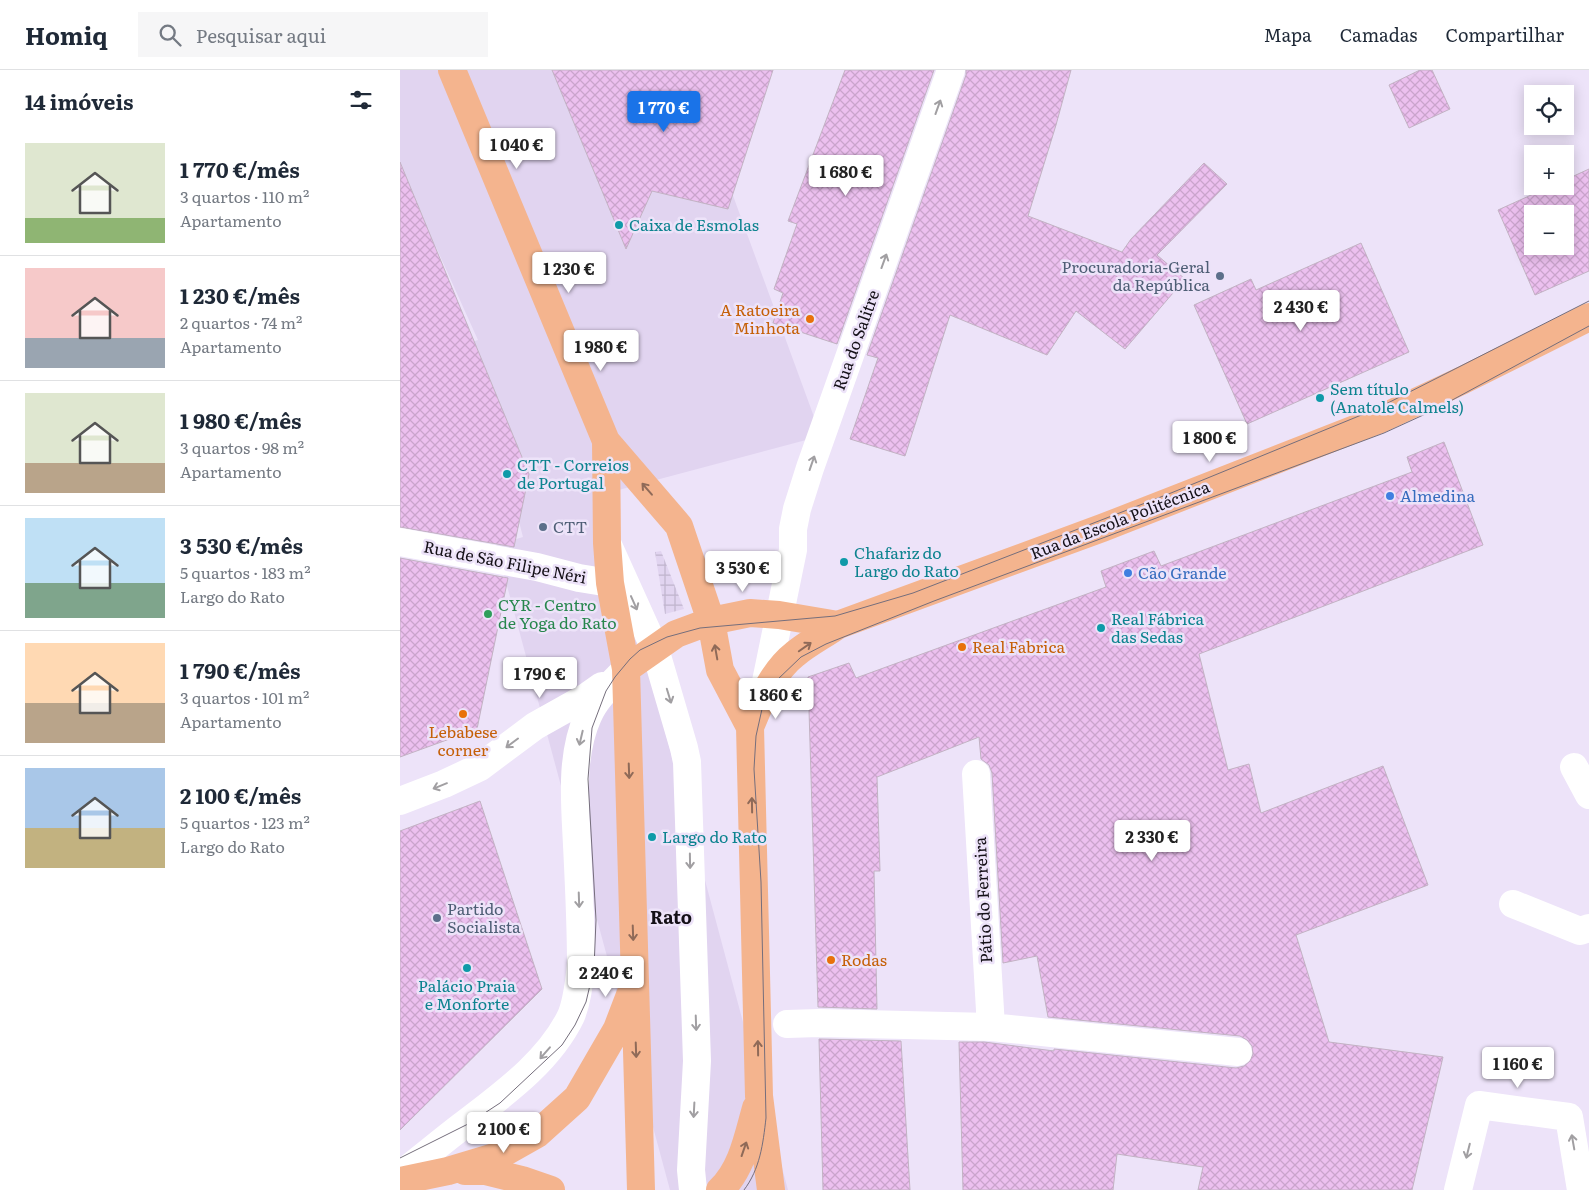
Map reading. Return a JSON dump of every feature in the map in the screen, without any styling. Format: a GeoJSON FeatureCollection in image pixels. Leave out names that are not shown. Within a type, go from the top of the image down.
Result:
{"type":"FeatureCollection","features":[{"type":"Feature","properties":{"kind":"main road"},"geometry":{"type":"LineString","coordinates":[[452,70],[606,441],[679,526],[711,622],[720,670],[750,727],[759,1096],[771,1190]]}},
{"type":"Feature","properties":{"kind":"main road","name":"Rua da Escola Politécnica"},"geometry":{"type":"LineString","coordinates":[[750,727],[763,696],[775,677],[794,654],[838,626],[1102,528],[1378,420],[1589,317]]}},
{"type":"Feature","properties":{"kind":"main road"},"geometry":{"type":"LineString","coordinates":[[606,441],[607,543],[610,583],[626,669],[641,1190]]}},
{"type":"Feature","properties":{"kind":"main road"},"geometry":{"type":"LineString","coordinates":[[626,669],[676,634],[711,622],[750,613],[779,615],[838,626]]}},
{"type":"Feature","properties":{"kind":"main road"},"geometry":{"type":"LineString","coordinates":[[400,1181],[448,1171],[498,1156],[537,1134],[577,1098],[616,1029],[635,983]]}},
{"type":"Feature","properties":{"kind":"main road"},"geometry":{"type":"LineString","coordinates":[[720,1190],[727,1183],[744,1152],[759,1096]]}},
{"type":"Feature","properties":{"kind":"main road"},"geometry":{"type":"LineString","coordinates":[[448,1171],[485,1171],[522,1180],[551,1190]]}},
{"type":"Feature","properties":{"kind":"street","name":"Rua do Salitre"},"geometry":{"type":"LineString","coordinates":[[763,696],[793,550],[793,529],[797,509],[951,70]]}},
{"type":"Feature","properties":{"kind":"street","name":"Rua de São Filipe Néri"},"geometry":{"type":"LineString","coordinates":[[400,542],[537,567],[580,578],[610,583]]}},
{"type":"Feature","properties":{"kind":"street"},"geometry":{"type":"LineString","coordinates":[[607,543],[655,649],[684,748],[688,777],[697,1061],[691,1170],[693,1190]]}},
{"type":"Feature","properties":{"kind":"street"},"geometry":{"type":"LineString","coordinates":[[400,801],[480,768],[535,726],[584,698],[626,669]]}},
{"type":"Feature","properties":{"kind":"street"},"geometry":{"type":"LineString","coordinates":[[400,1176],[504,1094],[560,1036],[572,1014],[578,990],[581,964],[575,804],[575,773],[578,751],[588,714],[598,698],[626,669]]}},
{"type":"Feature","properties":{"kind":"street"},"geometry":{"type":"LineString","coordinates":[[1574,767],[1589,795]]}},
{"type":"Feature","properties":{"kind":"street","name":"Pátio do Ferreira"},"geometry":{"type":"LineString","coordinates":[[976,774],[991,1027]]}},
{"type":"Feature","properties":{"kind":"street"},"geometry":{"type":"LineString","coordinates":[[1513,904],[1580,931],[1589,928]]}},
{"type":"Feature","properties":{"kind":"street"},"geometry":{"type":"LineString","coordinates":[[787,1024],[991,1027],[1238,1052]]}},
{"type":"Feature","properties":{"kind":"street"},"geometry":{"type":"LineString","coordinates":[[1458,1190],[1479,1105],[1569,1117],[1581,1190]]}},
{"type":"Feature","properties":{"kind":"shaded area"},"geometry":{"type":"Polygon","coordinates":[[[400,70],[687,70],[821,436],[611,492],[609,522],[788,1190],[670,1190],[496,545],[523,537],[472,342],[478,340],[436,247],[400,212],[400,70]]]}},
{"type":"Feature","properties":{"kind":"shaded area"},"geometry":{"type":"Polygon","coordinates":[[[661,551],[684,609],[665,614],[655,552],[661,551]]]}},
{"type":"Feature","properties":{"kind":"building"},"geometry":{"type":"Polygon","coordinates":[[[552,70],[773,70],[728,209],[652,191],[626,249],[552,70]]]}},
{"type":"Feature","properties":{"kind":"building"},"geometry":{"type":"Polygon","coordinates":[[[845,70],[934,70],[837,344],[773,323],[783,293],[774,289],[797,224],[788,221],[845,70]]]}},
{"type":"Feature","properties":{"kind":"building"},"geometry":{"type":"Polygon","coordinates":[[[966,70],[1071,70],[1028,216],[1122,252],[1131,239],[1204,163],[1227,184],[1157,255],[1185,279],[1125,349],[1076,311],[1047,355],[950,315],[905,456],[850,439],[878,358],[867,355],[966,75],[966,70]]]}},
{"type":"Feature","properties":{"kind":"building"},"geometry":{"type":"Polygon","coordinates":[[[1420,70],[1432,70],[1450,109],[1409,128],[1389,85],[1420,70]]]}},
{"type":"Feature","properties":{"kind":"building"},"geometry":{"type":"Polygon","coordinates":[[[400,162],[529,474],[514,547],[400,527],[400,162]]]}},
{"type":"Feature","properties":{"kind":"building"},"geometry":{"type":"Polygon","coordinates":[[[1589,169],[1589,271],[1535,295],[1498,210],[1531,195],[1574,195],[1574,176],[1589,169]]]}},
{"type":"Feature","properties":{"kind":"building"},"geometry":{"type":"Polygon","coordinates":[[[1361,243],[1409,352],[1247,424],[1194,305],[1251,279],[1256,290],[1361,243]]]}},
{"type":"Feature","properties":{"kind":"building"},"geometry":{"type":"Polygon","coordinates":[[[1444,442],[1483,545],[1199,654],[1228,770],[1249,764],[1261,813],[1383,766],[1428,885],[1296,935],[1329,1042],[1443,1057],[1412,1190],[1198,1190],[1203,1167],[1117,1154],[1113,1190],[963,1190],[959,1042],[984,1042],[1054,1051],[1054,1049],[1236,1068],[1244,1066],[1250,1061],[1253,1054],[1252,1046],[1240,1036],[1048,1017],[1037,956],[1003,963],[992,773],[989,765],[981,759],[979,737],[877,777],[880,871],[874,871],[877,1009],[818,1007],[808,677],[849,663],[856,678],[1106,587],[1101,571],[1154,551],[1161,566],[1412,472],[1407,457],[1444,442]]]}},
{"type":"Feature","properties":{"kind":"building"},"geometry":{"type":"Polygon","coordinates":[[[400,558],[508,578],[477,729],[400,757],[400,558]]]}},
{"type":"Feature","properties":{"kind":"building","name":"Palácio Praia e Monforte"},"geometry":{"type":"Polygon","coordinates":[[[480,801],[542,989],[400,1130],[400,831],[480,801]]]}},
{"type":"Feature","properties":{"kind":"building"},"geometry":{"type":"Polygon","coordinates":[[[819,1039],[901,1041],[910,1190],[823,1190],[819,1039]]]}},
{"type":"Feature","properties":{"kind":"tram line"},"geometry":{"type":"LineString","coordinates":[[400,1158],[468,1124],[500,1103],[562,1045],[575,1025],[586,1002],[594,968],[596,920],[588,779],[592,728],[606,691],[615,677],[640,650],[667,637],[700,628],[835,616],[913,593],[1171,493],[1376,409],[1589,301]]}},
{"type":"Feature","properties":{"kind":"tram line"},"geometry":{"type":"LineString","coordinates":[[744,1190],[757,1165],[762,1147],[766,1118],[761,882],[754,769],[756,736],[762,709],[777,680],[801,657],[826,644],[934,601],[1384,433],[1432,411],[1589,326]]}},
{"type":"Feature","properties":{"kind":"place","name":"Caixa de Esmolas"},"geometry":{"type":"Point","coordinates":[619,225]}},
{"type":"Feature","properties":{"kind":"place","name":"Procuradoria-Geral da República"},"geometry":{"type":"Point","coordinates":[1220,276]}},
{"type":"Feature","properties":{"kind":"place","name":"A Ratoeira Minhota"},"geometry":{"type":"Point","coordinates":[810,319]}},
{"type":"Feature","properties":{"kind":"place","name":"Sem título (Anatole Calmels)"},"geometry":{"type":"Point","coordinates":[1320,398]}},
{"type":"Feature","properties":{"kind":"place","name":"CTT - Correios de Portugal"},"geometry":{"type":"Point","coordinates":[507,474]}},
{"type":"Feature","properties":{"kind":"place","name":"Almedina"},"geometry":{"type":"Point","coordinates":[1390,496]}},
{"type":"Feature","properties":{"kind":"place","name":"CTT"},"geometry":{"type":"Point","coordinates":[543,527]}},
{"type":"Feature","properties":{"kind":"place","name":"Chafariz do Largo do Rato"},"geometry":{"type":"Point","coordinates":[844,562]}},
{"type":"Feature","properties":{"kind":"place","name":"Cão Grande"},"geometry":{"type":"Point","coordinates":[1128,573]}},
{"type":"Feature","properties":{"kind":"place","name":"CYR - Centro de Yoga do Rato"},"geometry":{"type":"Point","coordinates":[488,614]}},
{"type":"Feature","properties":{"kind":"place","name":"Real Fábrica das Sedas"},"geometry":{"type":"Point","coordinates":[1101,628]}},
{"type":"Feature","properties":{"kind":"place","name":"Real Fabrica"},"geometry":{"type":"Point","coordinates":[962,647]}},
{"type":"Feature","properties":{"kind":"place","name":"Lebabese corner"},"geometry":{"type":"Point","coordinates":[463,714]}},
{"type":"Feature","properties":{"kind":"place","name":"Largo do Rato"},"geometry":{"type":"Point","coordinates":[652,837]}},
{"type":"Feature","properties":{"kind":"place","name":"Partido Socialista"},"geometry":{"type":"Point","coordinates":[437,918]}},
{"type":"Feature","properties":{"kind":"place","name":"Rodas"},"geometry":{"type":"Point","coordinates":[831,960]}},
{"type":"Feature","properties":{"kind":"place","name":"Palácio Praia e Monforte"},"geometry":{"type":"Point","coordinates":[467,968]}},
{"type":"Feature","properties":{"kind":"district","name":"Rato"},"geometry":{"type":"Point","coordinates":[671,918]}}]}
